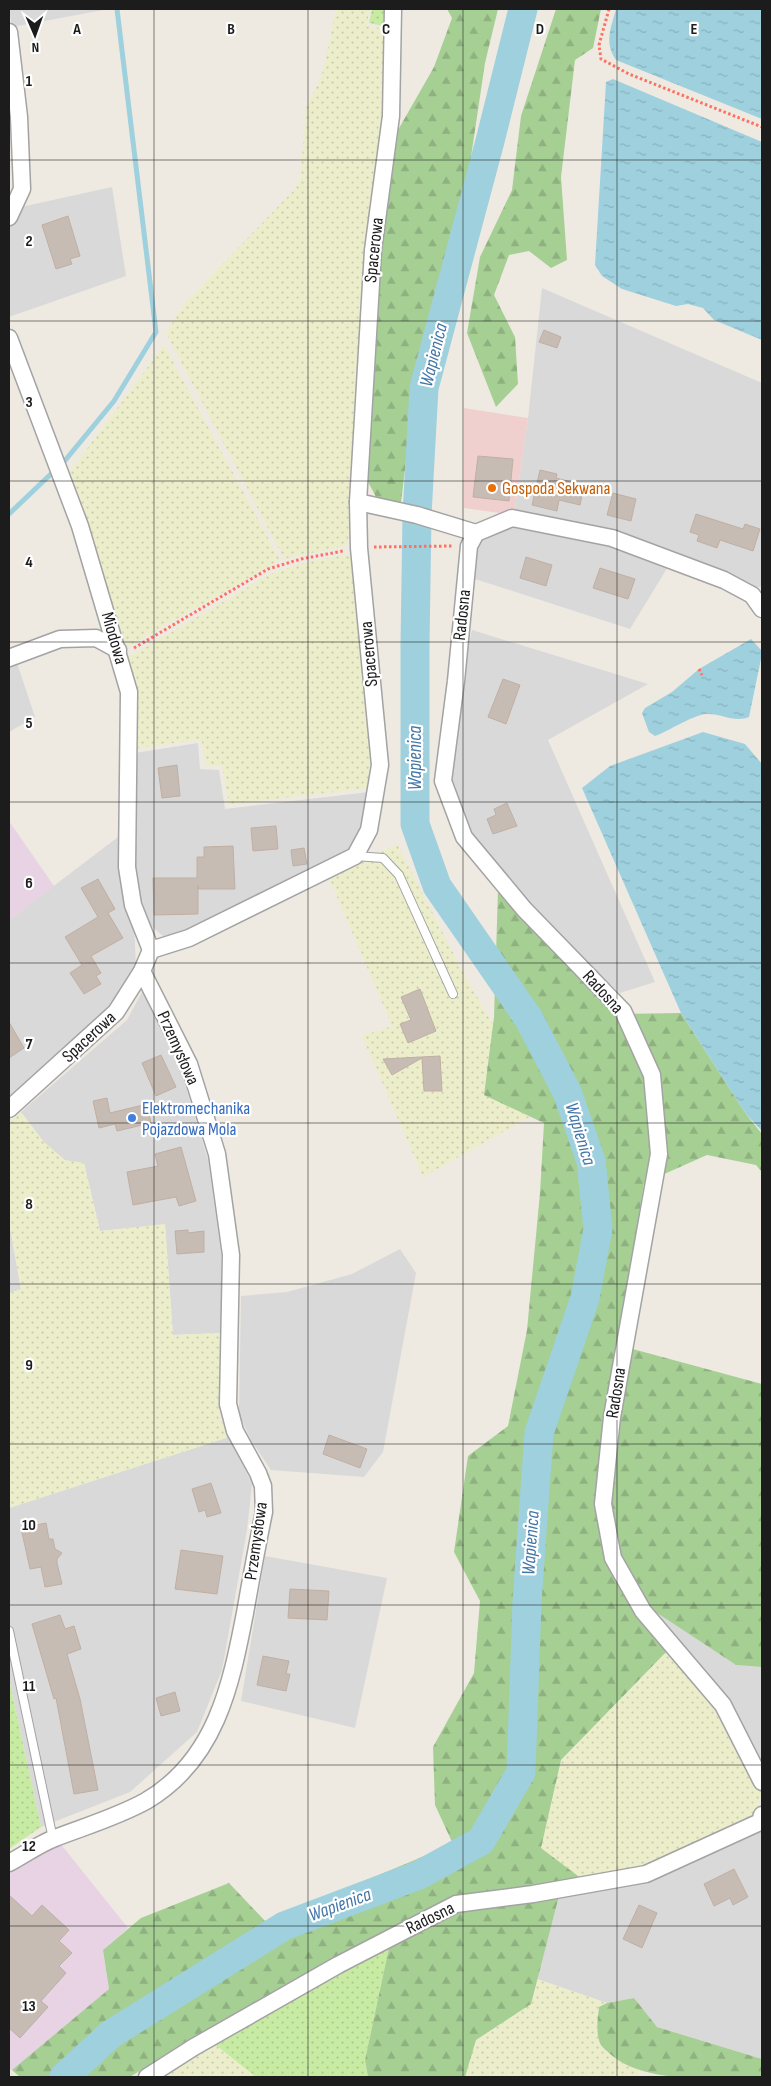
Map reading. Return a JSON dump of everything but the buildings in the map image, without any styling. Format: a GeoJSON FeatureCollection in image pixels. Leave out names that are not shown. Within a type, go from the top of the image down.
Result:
{"type":"FeatureCollection","features":[{"type":"Feature","properties":{"kind":"street","name":"Spacerowa"},"geometry":{"type":"LineString","coordinates":[[355,856],[369,830],[380,765],[359,548],[358,502],[373,250],[390,116],[393,9]]}},
{"type":"Feature","properties":{"kind":"street"},"geometry":{"type":"LineString","coordinates":[[9,32],[18,116],[22,189],[9,216]]}},
{"type":"Feature","properties":{"kind":"street","name":"Miodowa"},"geometry":{"type":"LineString","coordinates":[[9,338],[80,526],[129,692],[127,867],[133,906],[151,950]]}},
{"type":"Feature","properties":{"kind":"street"},"geometry":{"type":"LineString","coordinates":[[358,502],[417,515],[476,533],[512,518],[612,538],[757,593],[762,608]]}},
{"type":"Feature","properties":{"kind":"street","name":"Radosna"},"geometry":{"type":"LineString","coordinates":[[476,533],[469,546],[456,681],[443,781],[464,837],[524,909],[623,1011],[652,1075],[659,1154],[612,1417],[603,1504],[613,1558],[643,1611],[723,1705],[762,1782]]}},
{"type":"Feature","properties":{"kind":"street"},"geometry":{"type":"LineString","coordinates":[[9,658],[60,639],[96,638],[118,652]]}},
{"type":"Feature","properties":{"kind":"street"},"geometry":{"type":"LineString","coordinates":[[151,950],[189,938],[355,856]]}},
{"type":"Feature","properties":{"kind":"street","name":"Spacerowa"},"geometry":{"type":"LineString","coordinates":[[9,1109],[116,1012],[142,972],[151,950]]}},
{"type":"Feature","properties":{"kind":"street","name":"Przemysłowa"},"geometry":{"type":"LineString","coordinates":[[9,1863],[53,1839],[106,1820],[147,1800],[169,1784],[195,1757],[217,1720],[234,1673],[264,1512],[264,1498],[260,1479],[235,1431],[228,1404],[231,1255],[217,1154],[189,1064],[142,972]]}},
{"type":"Feature","properties":{"kind":"street","name":"Radosna"},"geometry":{"type":"LineString","coordinates":[[147,2077],[194,2047],[338,1965],[456,1904],[533,1894],[646,1874],[760,1822],[762,1815]]}},
{"type":"Feature","properties":{"kind":"lane"},"geometry":{"type":"LineString","coordinates":[[355,856],[383,858],[399,875],[454,994]]}},
{"type":"Feature","properties":{"kind":"lane"},"geometry":{"type":"LineString","coordinates":[[9,1631],[53,1839]]}},
{"type":"Feature","properties":{"kind":"path"},"geometry":{"type":"LineString","coordinates":[[609,9],[600,45],[601,59],[629,74],[762,127]]}},
{"type":"Feature","properties":{"kind":"path"},"geometry":{"type":"LineString","coordinates":[[118,652],[130,650],[168,630],[206,605],[268,569],[302,559],[359,548],[442,546]]}},
{"type":"Feature","properties":{"kind":"path"},"geometry":{"type":"LineString","coordinates":[[699,669],[702,675]]}},
{"type":"Feature","properties":{"kind":"shaded area"},"geometry":{"type":"Polygon","coordinates":[[[9,9],[109,9],[12,27],[9,9]]]}},
{"type":"Feature","properties":{"kind":"shaded area"},"geometry":{"type":"Polygon","coordinates":[[[112,187],[126,276],[9,317],[9,228],[21,207],[112,187]]]}},
{"type":"Feature","properties":{"kind":"shaded area"},"geometry":{"type":"Polygon","coordinates":[[[542,288],[762,383],[762,586],[752,589],[514,515],[528,418],[542,288]]]}},
{"type":"Feature","properties":{"kind":"shaded area"},"geometry":{"type":"Polygon","coordinates":[[[464,408],[528,418],[514,515],[464,508],[464,408]]]}},
{"type":"Feature","properties":{"kind":"shaded area"},"geometry":{"type":"Polygon","coordinates":[[[515,525],[591,541],[669,565],[630,629],[472,578],[474,548],[489,533],[515,525]]]}},
{"type":"Feature","properties":{"kind":"shaded area"},"geometry":{"type":"Polygon","coordinates":[[[472,630],[648,684],[548,740],[655,982],[620,993],[528,907],[468,834],[449,779],[461,681],[472,630]]]}},
{"type":"Feature","properties":{"kind":"shaded area"},"geometry":{"type":"Polygon","coordinates":[[[16,660],[35,717],[9,732],[9,662],[16,660]]]}},
{"type":"Feature","properties":{"kind":"shaded area"},"geometry":{"type":"Polygon","coordinates":[[[198,743],[200,769],[219,770],[225,809],[369,792],[364,827],[351,853],[186,933],[163,936],[143,919],[131,864],[135,753],[198,743]]]}},
{"type":"Feature","properties":{"kind":"shaded area"},"geometry":{"type":"Polygon","coordinates":[[[9,821],[54,886],[9,920],[9,821]]]}},
{"type":"Feature","properties":{"kind":"shaded area"},"geometry":{"type":"Polygon","coordinates":[[[122,834],[134,923],[136,968],[113,1008],[9,1102],[9,920],[122,834]]]}},
{"type":"Feature","properties":{"kind":"shaded area"},"geometry":{"type":"Polygon","coordinates":[[[142,992],[179,1064],[208,1160],[221,1254],[221,1333],[173,1335],[165,1225],[100,1231],[84,1163],[65,1161],[44,1143],[21,1112],[127,1020],[142,992]]]}},
{"type":"Feature","properties":{"kind":"shaded area"},"geometry":{"type":"Polygon","coordinates":[[[9,1222],[21,1290],[9,1293],[9,1222]]]}},
{"type":"Feature","properties":{"kind":"shaded area"},"geometry":{"type":"Polygon","coordinates":[[[400,1249],[416,1273],[383,1452],[364,1477],[271,1470],[251,1440],[239,1414],[241,1296],[287,1292],[352,1274],[400,1249]]]}},
{"type":"Feature","properties":{"kind":"shaded area"},"geometry":{"type":"Polygon","coordinates":[[[229,1437],[252,1484],[247,1530],[222,1670],[197,1732],[130,1792],[41,1827],[9,1679],[9,1508],[229,1437]]]}},
{"type":"Feature","properties":{"kind":"shaded area"},"geometry":{"type":"Polygon","coordinates":[[[265,1556],[387,1578],[355,1728],[241,1701],[265,1556]]]}},
{"type":"Feature","properties":{"kind":"shaded area"},"geometry":{"type":"Polygon","coordinates":[[[648,1607],[736,1665],[762,1667],[762,1766],[648,1607]]]}},
{"type":"Feature","properties":{"kind":"shaded area"},"geometry":{"type":"Polygon","coordinates":[[[762,1826],[762,2059],[657,2027],[634,1998],[607,2003],[537,1979],[559,1896],[762,1826]]]}},
{"type":"Feature","properties":{"kind":"shaded area"},"geometry":{"type":"Polygon","coordinates":[[[59,1842],[128,1928],[103,1950],[109,1989],[12,2070],[9,2068],[9,1868],[59,1842]]]}},
{"type":"Feature","properties":{"kind":"green space"},"geometry":{"type":"Polygon","coordinates":[[[336,9],[370,9],[366,26],[387,29],[386,116],[369,248],[348,545],[284,559],[166,333],[183,305],[294,190],[300,181],[306,108],[322,75],[336,9]]]}},
{"type":"Feature","properties":{"kind":"green space"},"geometry":{"type":"Polygon","coordinates":[[[372,9],[388,9],[387,27],[369,23],[372,9]]]}},
{"type":"Feature","properties":{"kind":"green space"},"geometry":{"type":"Polygon","coordinates":[[[447,9],[498,9],[485,63],[468,177],[417,368],[401,503],[376,497],[364,474],[379,249],[398,130],[434,67],[452,18],[447,9]]]}},
{"type":"Feature","properties":{"kind":"green space"},"geometry":{"type":"Polygon","coordinates":[[[556,9],[601,9],[593,48],[575,60],[561,177],[567,260],[551,268],[529,251],[509,255],[494,295],[515,337],[518,384],[496,407],[467,333],[480,257],[512,190],[521,116],[556,9]]]}},
{"type":"Feature","properties":{"kind":"green space"},"geometry":{"type":"Polygon","coordinates":[[[164,345],[280,560],[127,647],[69,473],[164,345]]]}},
{"type":"Feature","properties":{"kind":"green space"},"geometry":{"type":"Polygon","coordinates":[[[354,553],[373,765],[369,788],[229,804],[222,766],[206,766],[202,742],[195,740],[133,749],[123,656],[134,654],[270,574],[303,563],[354,553]]]}},
{"type":"Feature","properties":{"kind":"green space"},"geometry":{"type":"Polygon","coordinates":[[[397,844],[463,972],[542,1110],[423,1177],[362,1036],[392,1026],[329,878],[397,844]]]}},
{"type":"Feature","properties":{"kind":"green space"},"geometry":{"type":"Polygon","coordinates":[[[498,890],[616,1014],[681,1013],[746,1114],[762,1134],[762,1172],[756,1165],[707,1155],[644,1183],[607,1415],[608,1559],[668,1650],[561,1760],[541,1848],[582,1879],[456,1899],[188,2040],[130,2077],[20,2077],[12,2070],[109,1989],[103,1950],[141,1918],[229,1883],[266,1922],[453,1844],[435,1805],[433,1747],[474,1673],[480,1601],[454,1552],[468,1456],[508,1426],[527,1330],[540,1193],[544,1123],[484,1095],[494,1017],[498,890]]]}},
{"type":"Feature","properties":{"kind":"green space"},"geometry":{"type":"Polygon","coordinates":[[[21,1112],[44,1142],[65,1160],[84,1163],[100,1231],[165,1224],[173,1335],[221,1333],[219,1416],[229,1437],[9,1508],[9,1293],[21,1289],[9,1222],[9,1123],[21,1112]]]}},
{"type":"Feature","properties":{"kind":"green space"},"geometry":{"type":"Polygon","coordinates":[[[629,1348],[762,1384],[762,1667],[736,1665],[648,1607],[618,1556],[608,1502],[629,1348]]]}},
{"type":"Feature","properties":{"kind":"green space"},"geometry":{"type":"Polygon","coordinates":[[[668,1650],[718,1708],[762,1793],[754,1819],[644,1870],[582,1879],[541,1848],[561,1760],[668,1650]]]}},
{"type":"Feature","properties":{"kind":"green space"},"geometry":{"type":"Polygon","coordinates":[[[9,1679],[41,1827],[9,1849],[9,1679]]]}},
{"type":"Feature","properties":{"kind":"green space"},"geometry":{"type":"Polygon","coordinates":[[[559,1896],[531,2004],[476,2040],[465,2077],[368,2077],[365,2060],[390,1943],[458,1908],[559,1896]]]}},
{"type":"Feature","properties":{"kind":"green space"},"geometry":{"type":"Polygon","coordinates":[[[390,1943],[365,2060],[368,2077],[256,2077],[212,2042],[390,1943]]]}},
{"type":"Feature","properties":{"kind":"green space"},"geometry":{"type":"Polygon","coordinates":[[[537,1979],[607,2003],[599,2007],[619,2061],[640,2069],[638,2077],[465,2077],[476,2040],[530,2004],[537,1979]]]}},
{"type":"Feature","properties":{"kind":"green space"},"geometry":{"type":"Polygon","coordinates":[[[634,1998],[657,2027],[762,2059],[762,2077],[682,2077],[642,2071],[624,2064],[609,2053],[599,2041],[597,2031],[599,2007],[607,2003],[634,1998]]]}},
{"type":"Feature","properties":{"kind":"green space"},"geometry":{"type":"Polygon","coordinates":[[[212,2042],[256,2077],[162,2077],[212,2042]]]}},
{"type":"Feature","properties":{"kind":"water"},"geometry":{"type":"Polygon","coordinates":[[[616,9],[762,9],[762,119],[616,60],[609,41],[616,9]]]}},
{"type":"Feature","properties":{"kind":"water"},"geometry":{"type":"Polygon","coordinates":[[[613,79],[762,142],[762,340],[714,320],[703,308],[688,304],[676,306],[622,289],[602,276],[595,265],[606,82],[613,79]]]}},
{"type":"Feature","properties":{"kind":"water"},"geometry":{"type":"Polygon","coordinates":[[[751,639],[762,651],[762,654],[749,717],[738,719],[706,714],[695,717],[655,736],[649,732],[642,713],[645,708],[672,692],[699,669],[751,639]]]}},
{"type":"Feature","properties":{"kind":"water"},"geometry":{"type":"Polygon","coordinates":[[[703,732],[745,744],[762,764],[762,1131],[746,1114],[681,1013],[582,788],[610,766],[703,732]]]}},
{"type":"Feature","properties":{"kind":"waterway"},"geometry":{"type":"LineString","coordinates":[[63,463],[114,401],[156,332],[117,9]]}},
{"type":"Feature","properties":{"kind":"waterway","name":"Wapienica"},"geometry":{"type":"LineString","coordinates":[[64,2077],[111,2034],[284,1926],[419,1875],[481,1841],[521,1772],[527,1602],[539,1433],[585,1298],[598,1229],[591,1161],[567,1092],[529,1019],[437,886],[415,824],[415,644],[417,515],[424,388],[523,9]]}},
{"type":"Feature","properties":{"kind":"waterway"},"geometry":{"type":"LineString","coordinates":[[9,514],[53,472]]}},
{"type":"Feature","properties":{"kind":"place","name":"Gospoda Sekwana"},"geometry":{"type":"Point","coordinates":[492,488]}},
{"type":"Feature","properties":{"kind":"place","name":"Elektromechanika Pojazdowa Mola"},"geometry":{"type":"Point","coordinates":[132,1118]}}]}
